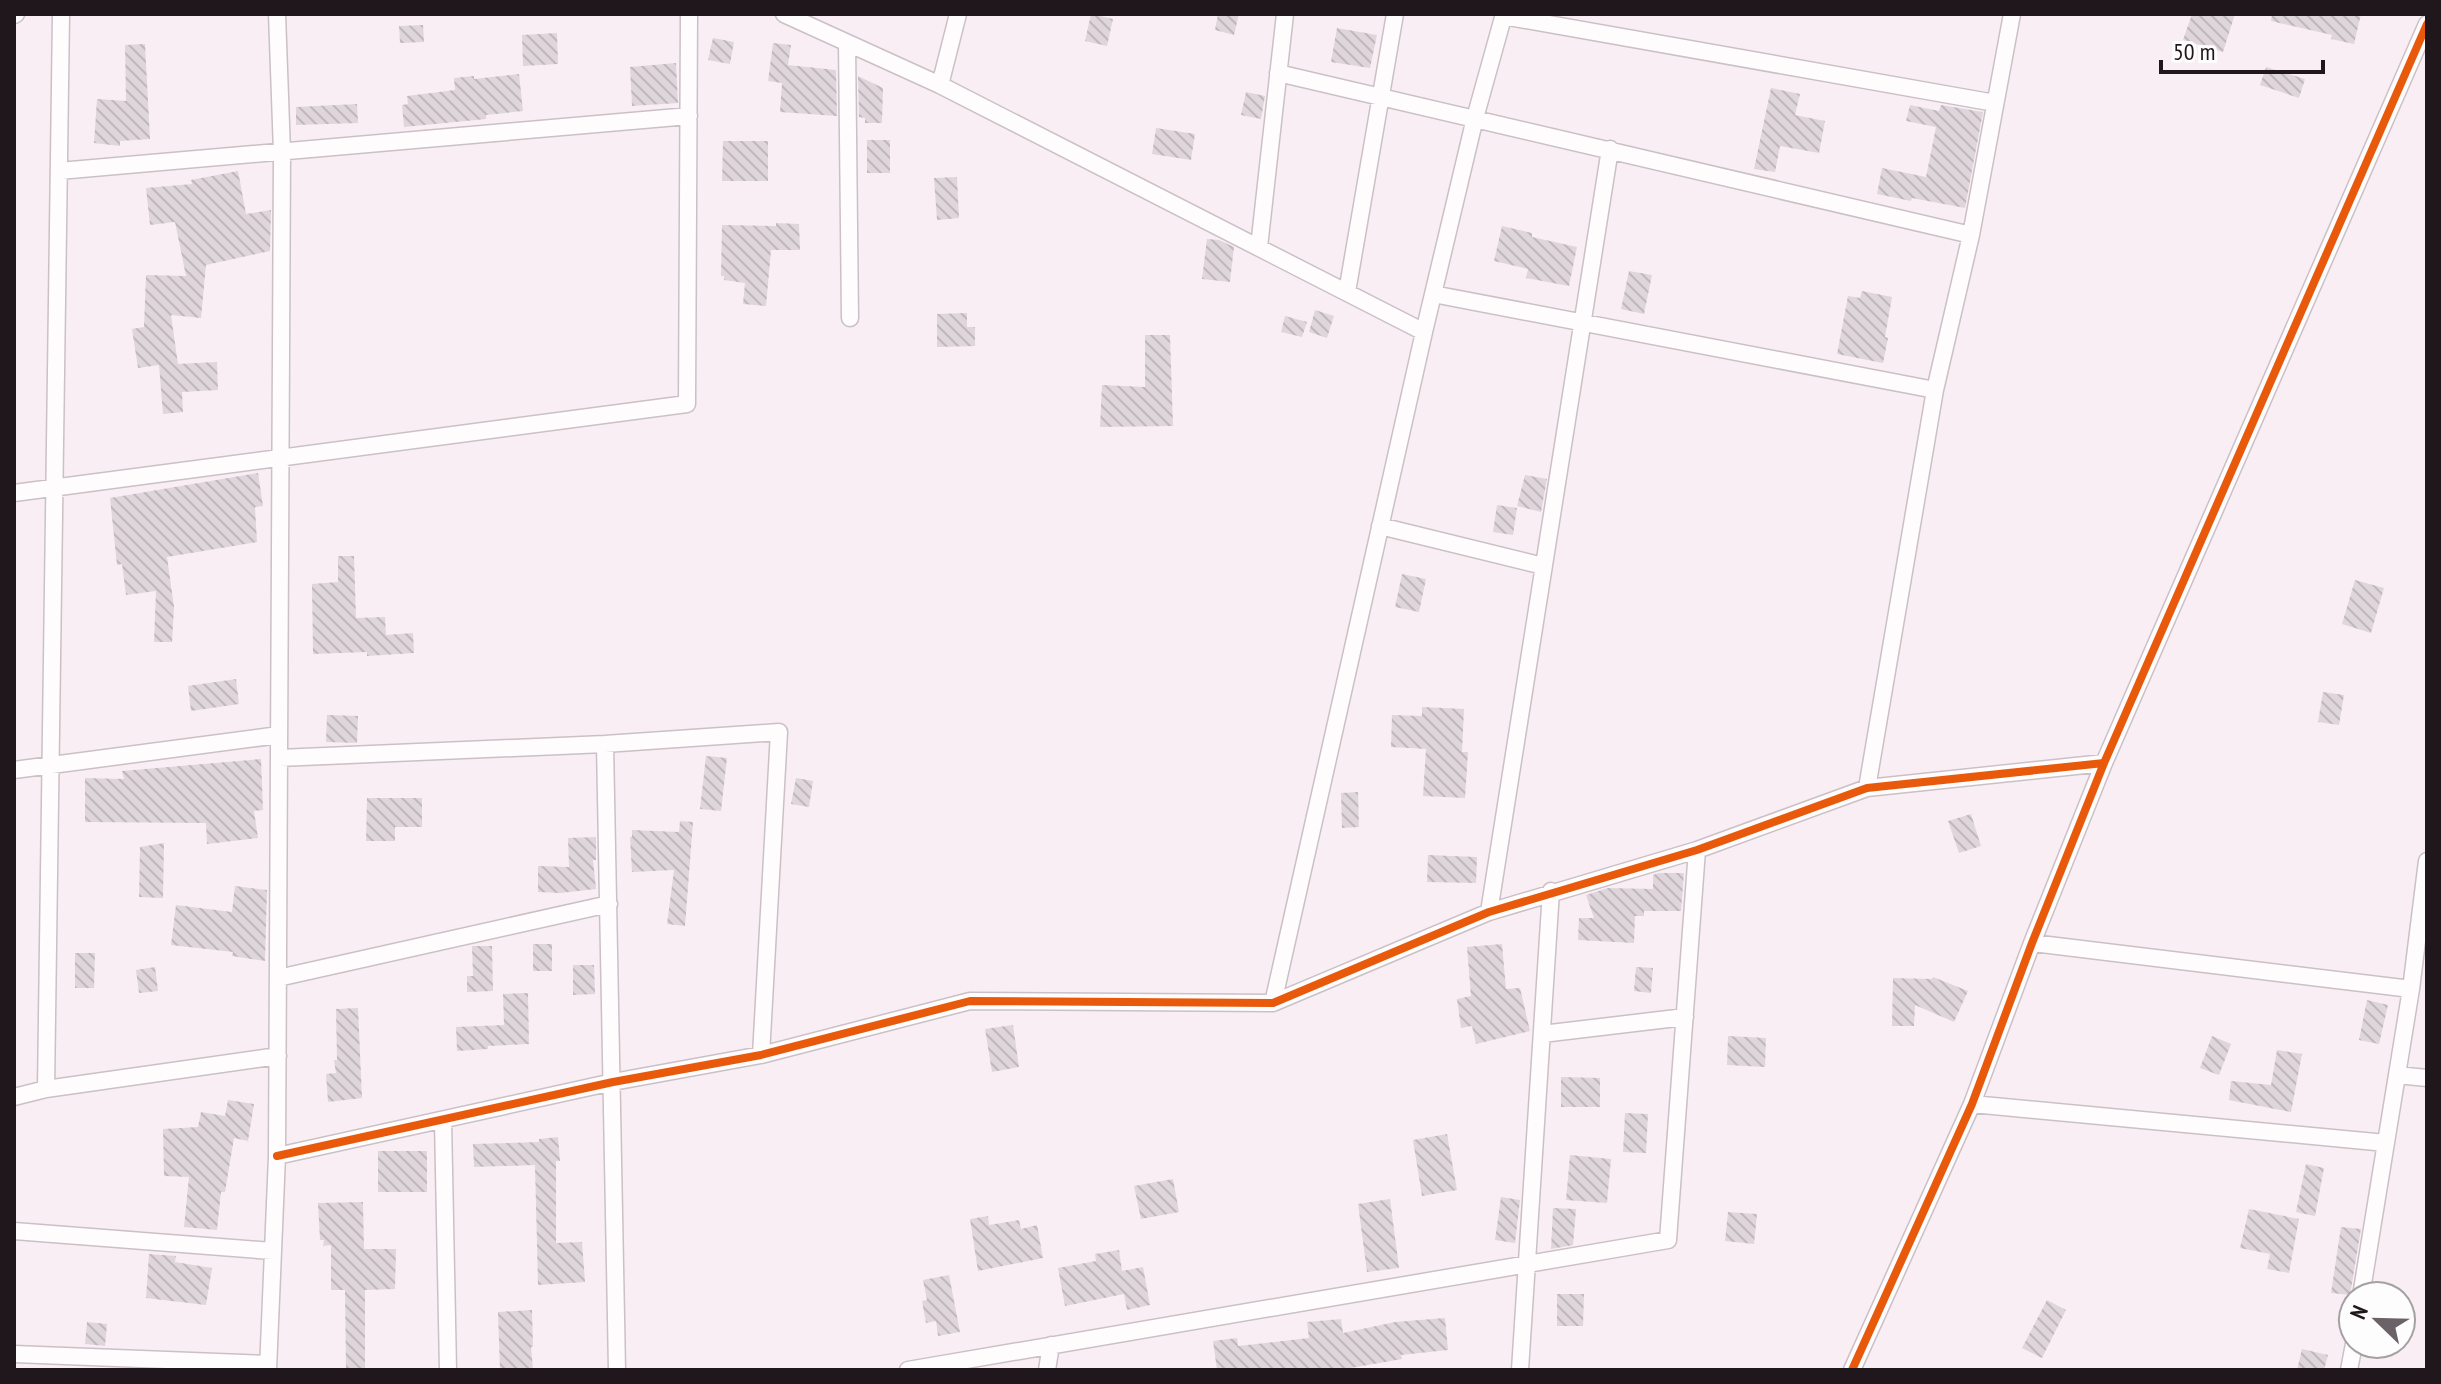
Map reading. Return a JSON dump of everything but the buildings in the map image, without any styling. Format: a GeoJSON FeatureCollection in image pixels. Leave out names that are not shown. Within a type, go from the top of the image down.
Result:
{"type":"FeatureCollection","features":[{"type":"Feature","properties":{"kind":"street"},"geometry":{"type":"LineString","coordinates":[[46,1089],[61,14]]}},
{"type":"Feature","properties":{"kind":"street"},"geometry":{"type":"LineString","coordinates":[[14,1354],[268,1367],[278,1056],[282,152],[277,14]]}},
{"type":"Feature","properties":{"kind":"street"},"geometry":{"type":"LineString","coordinates":[[14,493],[687,404],[689,14]]}},
{"type":"Feature","properties":{"kind":"street"},"geometry":{"type":"LineString","coordinates":[[784,14],[808,19],[847,43],[940,85],[1424,332]]}},
{"type":"Feature","properties":{"kind":"street"},"geometry":{"type":"LineString","coordinates":[[940,85],[958,14]]}},
{"type":"Feature","properties":{"kind":"street"},"geometry":{"type":"LineString","coordinates":[[1259,247],[1285,14]]}},
{"type":"Feature","properties":{"kind":"street"},"geometry":{"type":"LineString","coordinates":[[1347,292],[1395,14]]}},
{"type":"Feature","properties":{"kind":"street"},"geometry":{"type":"LineString","coordinates":[[1867,788],[1935,390],[1971,235],[2012,14]]}},
{"type":"Feature","properties":{"kind":"street"},"geometry":{"type":"LineString","coordinates":[[1273,1003],[1424,332],[1475,118],[1504,15],[1995,103]]}},
{"type":"Feature","properties":{"kind":"street"},"geometry":{"type":"LineString","coordinates":[[1852,1370],[1972,1104],[2104,763],[2427,24]]}},
{"type":"Feature","properties":{"kind":"street"},"geometry":{"type":"LineString","coordinates":[[847,43],[850,318]]}},
{"type":"Feature","properties":{"kind":"street"},"geometry":{"type":"LineString","coordinates":[[1278,73],[1971,235]]}},
{"type":"Feature","properties":{"kind":"street"},"geometry":{"type":"LineString","coordinates":[[59,171],[689,116]]}},
{"type":"Feature","properties":{"kind":"street"},"geometry":{"type":"LineString","coordinates":[[1489,912],[1610,149]]}},
{"type":"Feature","properties":{"kind":"street"},"geometry":{"type":"LineString","coordinates":[[1433,294],[1935,390]]}},
{"type":"Feature","properties":{"kind":"street"},"geometry":{"type":"LineString","coordinates":[[1380,526],[1543,566]]}},
{"type":"Feature","properties":{"kind":"street"},"geometry":{"type":"LineString","coordinates":[[279,758],[605,744],[779,732],[761,1055]]}},
{"type":"Feature","properties":{"kind":"street"},"geometry":{"type":"LineString","coordinates":[[14,770],[279,735]]}},
{"type":"Feature","properties":{"kind":"street"},"geometry":{"type":"LineString","coordinates":[[605,744],[617,1370]]}},
{"type":"Feature","properties":{"kind":"street"},"geometry":{"type":"LineString","coordinates":[[277,1156],[613,1082],[761,1055],[970,1001],[1273,1003],[1489,912],[1551,891],[1697,850],[1867,788],[2104,763]]}},
{"type":"Feature","properties":{"kind":"street"},"geometry":{"type":"LineString","coordinates":[[908,1370],[1668,1240],[1697,850]]}},
{"type":"Feature","properties":{"kind":"street"},"geometry":{"type":"LineString","coordinates":[[2364,1280],[2422,938],[2427,861]]}},
{"type":"Feature","properties":{"kind":"street"},"geometry":{"type":"LineString","coordinates":[[1520,1370],[1551,891]]}},
{"type":"Feature","properties":{"kind":"street"},"geometry":{"type":"LineString","coordinates":[[278,978],[609,904]]}},
{"type":"Feature","properties":{"kind":"street"},"geometry":{"type":"LineString","coordinates":[[2032,943],[2411,989]]}},
{"type":"Feature","properties":{"kind":"street"},"geometry":{"type":"LineString","coordinates":[[1542,1034],[1685,1017]]}},
{"type":"Feature","properties":{"kind":"street"},"geometry":{"type":"LineString","coordinates":[[14,1097],[46,1089],[278,1056]]}},
{"type":"Feature","properties":{"kind":"street"},"geometry":{"type":"LineString","coordinates":[[2397,1075],[2427,1078]]}},
{"type":"Feature","properties":{"kind":"street"},"geometry":{"type":"LineString","coordinates":[[1972,1104],[2386,1143]]}},
{"type":"Feature","properties":{"kind":"street"},"geometry":{"type":"LineString","coordinates":[[443,1120],[448,1370]]}},
{"type":"Feature","properties":{"kind":"street"},"geometry":{"type":"LineString","coordinates":[[14,1231],[272,1251]]}},
{"type":"Feature","properties":{"kind":"street"},"geometry":{"type":"LineString","coordinates":[[1047,1370],[1051,1345]]}},
{"type":"Feature","properties":{"kind":"cycle path"},"geometry":{"type":"LineString","coordinates":[[1852,1370],[1972,1104],[2104,763],[2427,24]]}},
{"type":"Feature","properties":{"kind":"cycle path"},"geometry":{"type":"LineString","coordinates":[[277,1156],[613,1082],[761,1055],[970,1001],[1273,1003],[1489,912],[1697,850],[1867,788],[2104,763]]}}]}
